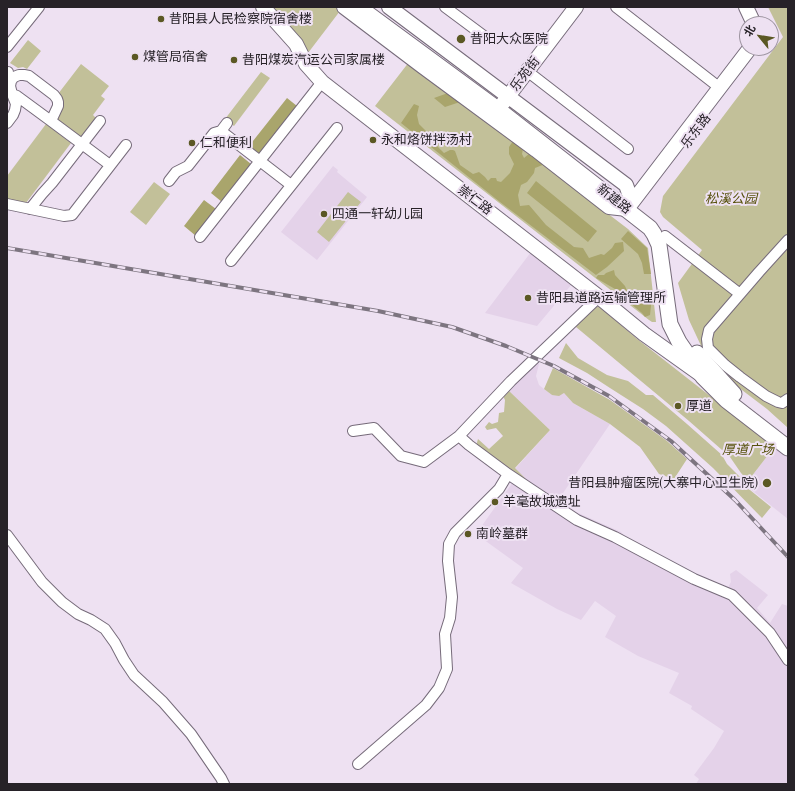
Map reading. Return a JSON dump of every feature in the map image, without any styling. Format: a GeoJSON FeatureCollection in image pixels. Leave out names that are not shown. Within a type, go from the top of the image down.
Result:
{"type":"FeatureCollection","features":[{"type":"Feature","properties":{"kind":"main road","name":"崇仁路"},"geometry":{"type":"LineString","coordinates":[[263,7],[296,44],[306,64],[322,82],[600,297],[644,334],[703,377]]}},
{"type":"Feature","properties":{"kind":"main road"},"geometry":{"type":"LineString","coordinates":[[344,7],[536,150],[609,207],[633,208]]}},
{"type":"Feature","properties":{"kind":"main road","name":"新建路"},"geometry":{"type":"LineString","coordinates":[[359,7],[633,208],[655,220],[665,236],[679,322],[689,342],[699,356],[732,393],[788,436]]}},
{"type":"Feature","properties":{"kind":"main road","name":"乐苑街"},"geometry":{"type":"LineString","coordinates":[[505,100],[576,7]]}},
{"type":"Feature","properties":{"kind":"main road","name":"新建路"},"geometry":{"type":"LineString","coordinates":[[382,8],[505,100],[633,208],[650,228],[659,244],[670,324],[679,342],[703,377],[726,400],[788,448]]}},
{"type":"Feature","properties":{"kind":"main road","name":"乐东路"},"geometry":{"type":"LineString","coordinates":[[633,208],[744,56]]}},
{"type":"Feature","properties":{"kind":"main road","name":"乐东路"},"geometry":{"type":"LineString","coordinates":[[633,208],[754,56]]}},
{"type":"Feature","properties":{"kind":"street"},"geometry":{"type":"LineString","coordinates":[[7,47],[39,7]]}},
{"type":"Feature","properties":{"kind":"street"},"geometry":{"type":"LineString","coordinates":[[445,7],[484,36]]}},
{"type":"Feature","properties":{"kind":"street"},"geometry":{"type":"LineString","coordinates":[[616,7],[720,88]]}},
{"type":"Feature","properties":{"kind":"street"},"geometry":{"type":"LineString","coordinates":[[527,71],[628,149]]}},
{"type":"Feature","properties":{"kind":"street"},"geometry":{"type":"LineString","coordinates":[[7,123],[13,115],[16,104],[10,86],[11,81],[9,73],[29,76],[58,99],[58,106],[51,121]]}},
{"type":"Feature","properties":{"kind":"street"},"geometry":{"type":"LineString","coordinates":[[200,237],[322,82]]}},
{"type":"Feature","properties":{"kind":"street"},"geometry":{"type":"LineString","coordinates":[[12,94],[17,96],[110,165]]}},
{"type":"Feature","properties":{"kind":"street"},"geometry":{"type":"LineString","coordinates":[[30,209],[100,121]]}},
{"type":"Feature","properties":{"kind":"street"},"geometry":{"type":"LineString","coordinates":[[168,181],[176,172],[188,166],[214,134],[224,127],[260,162],[291,186]]}},
{"type":"Feature","properties":{"kind":"street"},"geometry":{"type":"LineString","coordinates":[[231,261],[337,128]]}},
{"type":"Feature","properties":{"kind":"street"},"geometry":{"type":"LineString","coordinates":[[7,204],[64,216],[72,214],[126,145]]}},
{"type":"Feature","properties":{"kind":"street"},"geometry":{"type":"LineString","coordinates":[[665,236],[740,294]]}},
{"type":"Feature","properties":{"kind":"street"},"geometry":{"type":"LineString","coordinates":[[788,240],[709,330],[707,339],[708,348],[740,377],[766,396],[778,402],[782,403],[788,399]]}},
{"type":"Feature","properties":{"kind":"street"},"geometry":{"type":"LineString","coordinates":[[352,431],[374,428],[401,456],[424,462],[460,436],[511,381],[600,297]]}},
{"type":"Feature","properties":{"kind":"street"},"geometry":{"type":"LineString","coordinates":[[460,436],[508,474],[577,520],[615,537],[694,580],[732,595],[770,633],[788,660]]}},
{"type":"Feature","properties":{"kind":"street"},"geometry":{"type":"LineString","coordinates":[[358,764],[426,705],[439,688],[446,669],[445,634],[450,618],[452,597],[448,561],[449,544],[455,533],[499,489],[508,474]]}},
{"type":"Feature","properties":{"kind":"street"},"geometry":{"type":"LineString","coordinates":[[7,535],[42,582],[62,602],[78,614],[105,629],[134,675],[163,702],[191,734],[224,784]]}},
{"type":"Feature","properties":{"kind":"shaded area"},"geometry":{"type":"Polygon","coordinates":[[[448,93],[460,102],[445,107],[434,98],[448,93]]]}},
{"type":"Feature","properties":{"kind":"shaded area"},"geometry":{"type":"Polygon","coordinates":[[[287,98],[297,106],[259,154],[249,146],[287,98]]]}},
{"type":"Feature","properties":{"kind":"shaded area"},"geometry":{"type":"Polygon","coordinates":[[[414,104],[419,106],[417,115],[419,124],[426,131],[430,139],[444,153],[450,150],[455,151],[460,165],[473,174],[479,172],[488,181],[491,178],[496,178],[497,181],[501,182],[510,173],[514,164],[509,154],[509,147],[513,141],[523,149],[522,154],[524,158],[530,153],[545,164],[535,168],[534,173],[527,182],[521,185],[518,195],[520,206],[529,205],[546,225],[574,247],[583,248],[589,258],[601,254],[604,255],[615,243],[623,242],[624,251],[596,275],[500,202],[401,123],[414,104]]]}},
{"type":"Feature","properties":{"kind":"shaded area"},"geometry":{"type":"Polygon","coordinates":[[[240,155],[251,164],[222,202],[211,193],[240,155]]]}},
{"type":"Feature","properties":{"kind":"shaded area","name":"四通一轩幼儿园"},"geometry":{"type":"Polygon","coordinates":[[[333,166],[338,170],[337,172],[367,197],[317,260],[281,232],[333,166]]]}},
{"type":"Feature","properties":{"kind":"shaded area"},"geometry":{"type":"Polygon","coordinates":[[[536,181],[597,231],[588,242],[527,193],[536,181]]]}},
{"type":"Feature","properties":{"kind":"shaded area"},"geometry":{"type":"Polygon","coordinates":[[[204,200],[216,209],[196,236],[184,226],[204,200]]]}},
{"type":"Feature","properties":{"kind":"shaded area"},"geometry":{"type":"Polygon","coordinates":[[[628,231],[647,248],[651,274],[644,274],[642,263],[638,254],[621,239],[628,231]]]}},
{"type":"Feature","properties":{"kind":"shaded area","name":"昔阳县道路运输管理所"},"geometry":{"type":"Polygon","coordinates":[[[531,252],[572,284],[537,326],[485,313],[531,252]]]}},
{"type":"Feature","properties":{"kind":"shaded area"},"geometry":{"type":"Polygon","coordinates":[[[614,270],[615,275],[625,286],[628,293],[637,296],[644,303],[651,301],[650,315],[645,317],[615,289],[596,278],[598,275],[604,275],[614,270]]]}},
{"type":"Feature","properties":{"kind":"shaded area"},"geometry":{"type":"Polygon","coordinates":[[[536,362],[539,364],[536,376],[539,385],[552,395],[564,393],[573,403],[610,424],[559,499],[576,512],[621,532],[631,543],[727,589],[731,582],[730,574],[736,570],[768,595],[757,608],[770,623],[782,604],[788,606],[788,784],[696,784],[699,779],[694,775],[714,748],[724,731],[691,709],[692,706],[669,693],[679,673],[638,656],[605,637],[616,616],[595,601],[581,620],[557,609],[511,583],[523,568],[476,534],[513,482],[520,487],[526,479],[515,469],[550,430],[508,390],[536,362]]]}},
{"type":"Feature","properties":{"kind":"shaded area","name":"昔阳县肿瘤医院(大寨中心卫生院)"},"geometry":{"type":"Polygon","coordinates":[[[775,446],[788,456],[788,519],[745,485],[775,446]]]}},
{"type":"Feature","properties":{"kind":"green space"},"geometry":{"type":"Polygon","coordinates":[[[271,7],[335,7],[340,11],[308,53],[271,7]]]}},
{"type":"Feature","properties":{"kind":"green space","name":"松溪公园"},"geometry":{"type":"Polygon","coordinates":[[[768,7],[788,7],[788,428],[767,409],[734,384],[703,350],[689,320],[678,283],[702,250],[663,217],[660,212],[663,196],[769,56],[779,56],[779,42],[783,37],[779,29],[779,16],[772,16],[768,7]]]}},
{"type":"Feature","properties":{"kind":"green space"},"geometry":{"type":"Polygon","coordinates":[[[28,40],[41,51],[27,69],[23,67],[18,68],[10,63],[28,40]]]}},
{"type":"Feature","properties":{"kind":"green space"},"geometry":{"type":"Polygon","coordinates":[[[409,62],[628,229],[648,248],[656,322],[649,320],[375,106],[409,62]]]}},
{"type":"Feature","properties":{"kind":"green space"},"geometry":{"type":"Polygon","coordinates":[[[81,64],[109,86],[101,96],[105,99],[93,115],[96,118],[82,138],[60,122],[57,116],[58,94],[81,64]]]}},
{"type":"Feature","properties":{"kind":"green space"},"geometry":{"type":"Polygon","coordinates":[[[261,72],[270,78],[234,126],[225,119],[261,72]]]}},
{"type":"Feature","properties":{"kind":"green space"},"geometry":{"type":"Polygon","coordinates":[[[46,124],[71,143],[26,203],[7,200],[7,176],[46,124]]]}},
{"type":"Feature","properties":{"kind":"green space"},"geometry":{"type":"Polygon","coordinates":[[[154,182],[170,194],[146,225],[130,212],[154,182]]]}},
{"type":"Feature","properties":{"kind":"green space"},"geometry":{"type":"Polygon","coordinates":[[[348,192],[361,202],[329,242],[317,232],[348,192]]]}},
{"type":"Feature","properties":{"kind":"green space","name":"厚道广场"},"geometry":{"type":"Polygon","coordinates":[[[599,306],[636,338],[775,446],[748,481],[730,457],[576,327],[577,323],[594,308],[599,306]]]}},
{"type":"Feature","properties":{"kind":"green space"},"geometry":{"type":"Polygon","coordinates":[[[566,343],[578,358],[607,375],[628,381],[646,395],[653,395],[722,455],[727,464],[744,481],[744,487],[771,507],[762,518],[713,468],[666,426],[643,409],[587,373],[559,358],[566,343]]]}},
{"type":"Feature","properties":{"kind":"green space"},"geometry":{"type":"Polygon","coordinates":[[[553,368],[610,400],[667,441],[687,459],[674,479],[659,474],[640,447],[610,424],[573,403],[564,393],[559,396],[552,395],[544,389],[553,368]]]}},
{"type":"Feature","properties":{"kind":"green space"},"geometry":{"type":"Polygon","coordinates":[[[508,390],[550,430],[515,468],[526,479],[522,480],[476,446],[478,439],[489,449],[503,436],[496,428],[487,430],[485,427],[489,422],[492,424],[498,422],[499,413],[504,412],[505,400],[503,396],[508,390]]]}},
{"type":"Feature","properties":{"kind":"railway"},"geometry":{"type":"LineString","coordinates":[[7,248],[378,311],[452,327],[506,346],[554,366],[609,396],[671,441],[735,500],[788,557]]}},
{"type":"Feature","properties":{"kind":"place","name":"昔阳县人民检察院宿舍楼"},"geometry":{"type":"Point","coordinates":[161,19]}},
{"type":"Feature","properties":{"kind":"place","name":"昔阳大众医院"},"geometry":{"type":"Point","coordinates":[461,39]}},
{"type":"Feature","properties":{"kind":"place","name":"煤管局宿舍"},"geometry":{"type":"Point","coordinates":[135,57]}},
{"type":"Feature","properties":{"kind":"place","name":"昔阳煤炭汽运公司家属楼"},"geometry":{"type":"Point","coordinates":[234,60]}},
{"type":"Feature","properties":{"kind":"place","name":"永和烙饼拌汤村"},"geometry":{"type":"Point","coordinates":[373,140]}},
{"type":"Feature","properties":{"kind":"place","name":"仁和便利"},"geometry":{"type":"Point","coordinates":[192,143]}},
{"type":"Feature","properties":{"kind":"place","name":"四通一轩幼儿园"},"geometry":{"type":"Point","coordinates":[324,214]}},
{"type":"Feature","properties":{"kind":"place","name":"昔阳县道路运输管理所"},"geometry":{"type":"Point","coordinates":[528,298]}},
{"type":"Feature","properties":{"kind":"place","name":"厚道"},"geometry":{"type":"Point","coordinates":[678,406]}},
{"type":"Feature","properties":{"kind":"place","name":"昔阳县肿瘤医院(大寨中心卫生院)"},"geometry":{"type":"Point","coordinates":[767,483]}},
{"type":"Feature","properties":{"kind":"place","name":"羊毫故城遗址"},"geometry":{"type":"Point","coordinates":[495,502]}},
{"type":"Feature","properties":{"kind":"place","name":"南岭墓群"},"geometry":{"type":"Point","coordinates":[468,534]}}]}
